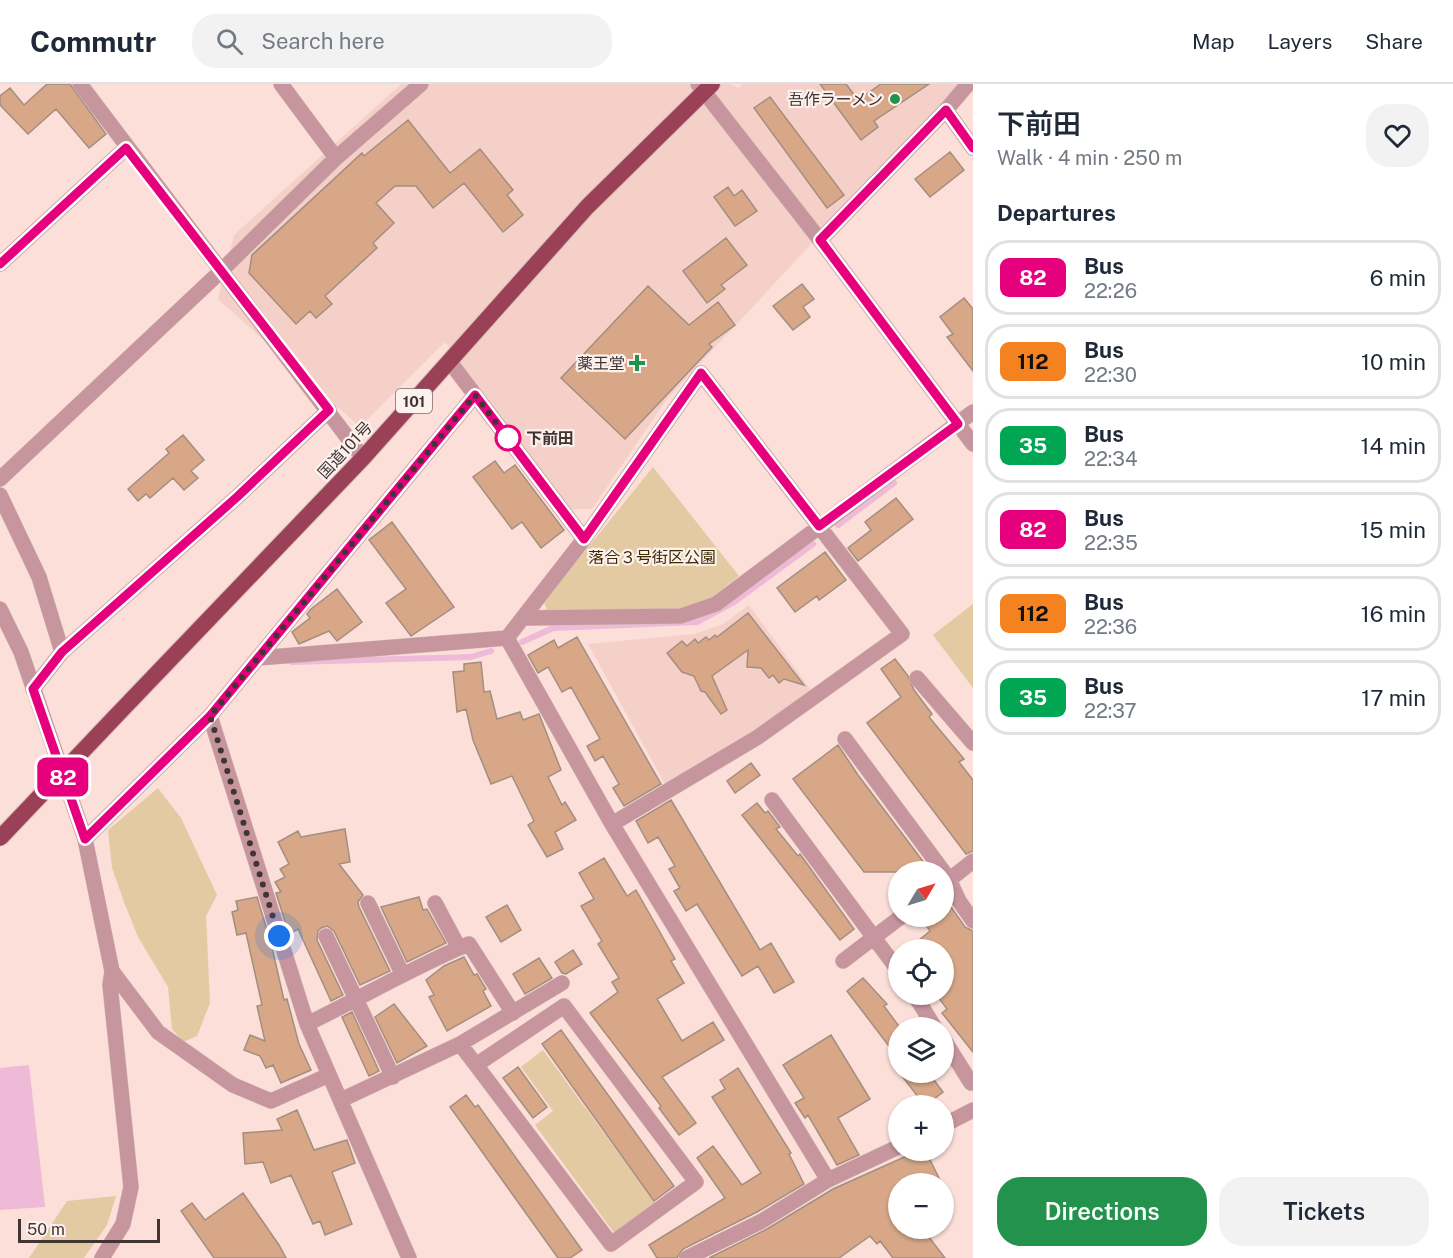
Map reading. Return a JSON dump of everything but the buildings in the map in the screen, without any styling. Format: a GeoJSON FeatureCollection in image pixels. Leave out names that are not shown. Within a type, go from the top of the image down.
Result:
{"type":"FeatureCollection","features":[{"type":"Feature","properties":{"kind":"highway","name":"国道101号"},"geometry":{"type":"LineString","coordinates":[[0,838],[363,458],[587,207],[705,87]]}},
{"type":"Feature","properties":{"kind":"street"},"geometry":{"type":"LineString","coordinates":[[80,84],[126,148],[329,410],[363,458]]}},
{"type":"Feature","properties":{"kind":"street"},"geometry":{"type":"LineString","coordinates":[[281,84],[336,158]]}},
{"type":"Feature","properties":{"kind":"street"},"geometry":{"type":"LineString","coordinates":[[0,479],[221,272],[336,158],[422,84]]}},
{"type":"Feature","properties":{"kind":"street"},"geometry":{"type":"LineString","coordinates":[[820,240],[946,110],[968,84]]}},
{"type":"Feature","properties":{"kind":"street"},"geometry":{"type":"LineString","coordinates":[[705,87],[973,444]]}},
{"type":"Feature","properties":{"kind":"street"},"geometry":{"type":"LineString","coordinates":[[946,110],[973,148]]}},
{"type":"Feature","properties":{"kind":"street"},"geometry":{"type":"LineString","coordinates":[[0,264],[126,148]]}},
{"type":"Feature","properties":{"kind":"street"},"geometry":{"type":"LineString","coordinates":[[450,362],[584,539]]}},
{"type":"Feature","properties":{"kind":"street"},"geometry":{"type":"LineString","coordinates":[[258,658],[507,638],[584,539],[701,373],[902,634],[758,737],[612,824]]}},
{"type":"Feature","properties":{"kind":"street"},"geometry":{"type":"LineString","coordinates":[[85,839],[210,716],[475,395]]}},
{"type":"Feature","properties":{"kind":"street"},"geometry":{"type":"LineString","coordinates":[[33,689],[62,652],[237,497],[329,410]]}},
{"type":"Feature","properties":{"kind":"street"},"geometry":{"type":"LineString","coordinates":[[523,618],[681,616],[716,604],[973,412]]}},
{"type":"Feature","properties":{"kind":"street"},"geometry":{"type":"LineString","coordinates":[[0,495],[39,577],[62,652]]}},
{"type":"Feature","properties":{"kind":"street"},"geometry":{"type":"LineString","coordinates":[[0,609],[21,652],[85,839],[112,971],[110,985],[131,1187],[123,1224],[102,1258]]}},
{"type":"Feature","properties":{"kind":"street"},"geometry":{"type":"LineString","coordinates":[[507,638],[612,824],[828,1180]]}},
{"type":"Feature","properties":{"kind":"street"},"geometry":{"type":"LineString","coordinates":[[917,678],[973,743]]}},
{"type":"Feature","properties":{"kind":"street"},"geometry":{"type":"LineString","coordinates":[[210,716],[307,1024],[408,1258]]}},
{"type":"Feature","properties":{"kind":"street"},"geometry":{"type":"LineString","coordinates":[[845,739],[932,861]]}},
{"type":"Feature","properties":{"kind":"street"},"geometry":{"type":"LineString","coordinates":[[772,800],[888,956]]}},
{"type":"Feature","properties":{"kind":"street"},"geometry":{"type":"LineString","coordinates":[[954,875],[973,861]]}},
{"type":"Feature","properties":{"kind":"street"},"geometry":{"type":"LineString","coordinates":[[954,893],[973,921]]}},
{"type":"Feature","properties":{"kind":"street"},"geometry":{"type":"LineString","coordinates":[[368,903],[402,973]]}},
{"type":"Feature","properties":{"kind":"street"},"geometry":{"type":"LineString","coordinates":[[435,903],[459,948]]}},
{"type":"Feature","properties":{"kind":"street"},"geometry":{"type":"LineString","coordinates":[[843,962],[888,927]]}},
{"type":"Feature","properties":{"kind":"street"},"geometry":{"type":"LineString","coordinates":[[326,936],[393,1077]]}},
{"type":"Feature","properties":{"kind":"street"},"geometry":{"type":"LineString","coordinates":[[307,1024],[356,1000],[402,973],[469,944],[513,1013]]}},
{"type":"Feature","properties":{"kind":"street"},"geometry":{"type":"LineString","coordinates":[[112,971],[158,1032],[233,1085],[271,1101],[329,1076]]}},
{"type":"Feature","properties":{"kind":"street"},"geometry":{"type":"LineString","coordinates":[[341,1100],[460,1044],[562,983]]}},
{"type":"Feature","properties":{"kind":"street"},"geometry":{"type":"LineString","coordinates":[[460,1044],[611,1244],[696,1182],[564,1006],[476,1065]]}},
{"type":"Feature","properties":{"kind":"street"},"geometry":{"type":"LineString","coordinates":[[954,1056],[971,1083],[973,1082]]}},
{"type":"Feature","properties":{"kind":"street"},"geometry":{"type":"LineString","coordinates":[[954,1120],[973,1110]]}},
{"type":"Feature","properties":{"kind":"street"},"geometry":{"type":"LineString","coordinates":[[687,1258],[762,1221],[828,1180],[888,1152]]}},
{"type":"Feature","properties":{"kind":"shaded area"},"geometry":{"type":"Polygon","coordinates":[[[401,84],[730,84],[739,88],[742,84],[960,84],[667,399],[592,509],[568,509],[445,342],[360,427],[218,299],[234,235],[401,84]]]}},
{"type":"Feature","properties":{"kind":"shaded area"},"geometry":{"type":"Polygon","coordinates":[[[749,605],[811,690],[753,733],[666,786],[588,644],[694,634],[723,624],[749,605]]]}},
{"type":"Feature","properties":{"kind":"shaded area"},"geometry":{"type":"Polygon","coordinates":[[[29,1065],[45,1207],[0,1210],[0,1068],[29,1065]]]}},
{"type":"Feature","properties":{"kind":"green space","name":"落合３号街区公園"},"geometry":{"type":"Polygon","coordinates":[[[653,467],[739,576],[707,601],[668,613],[548,613],[544,602],[653,467]]]}},
{"type":"Feature","properties":{"kind":"green space"},"geometry":{"type":"Polygon","coordinates":[[[973,604],[973,688],[933,635],[973,604]]]}},
{"type":"Feature","properties":{"kind":"green space"},"geometry":{"type":"Polygon","coordinates":[[[158,788],[181,818],[217,895],[206,916],[210,1003],[197,1036],[183,1042],[172,1029],[168,987],[138,937],[124,902],[112,868],[108,830],[158,788]]]}},
{"type":"Feature","properties":{"kind":"green space"},"geometry":{"type":"Polygon","coordinates":[[[543,1050],[656,1204],[615,1234],[535,1125],[553,1111],[521,1067],[543,1050]]]}},
{"type":"Feature","properties":{"kind":"green space"},"geometry":{"type":"Polygon","coordinates":[[[116,1196],[107,1225],[84,1258],[29,1258],[67,1201],[116,1196]]]}},
{"type":"Feature","properties":{"kind":"waterway"},"geometry":{"type":"LineString","coordinates":[[838,525],[894,483]]}},
{"type":"Feature","properties":{"kind":"waterway"},"geometry":{"type":"LineString","coordinates":[[522,642],[553,628],[697,622],[734,602],[813,544]]}},
{"type":"Feature","properties":{"kind":"waterway"},"geometry":{"type":"LineString","coordinates":[[292,662],[471,657],[491,651]]}},
{"type":"Feature","properties":{"kind":"bus line","name":"82"},"geometry":{"type":"LineString","coordinates":[[0,264],[126,148],[329,410],[237,497],[62,652],[33,689],[85,839],[210,716],[475,395],[584,539],[701,373],[819,526],[958,424],[820,240],[946,110],[973,148]]}},
{"type":"Feature","properties":{"kind":"place","name":"吾作ラーメン"},"geometry":{"type":"Point","coordinates":[895,99]}},
{"type":"Feature","properties":{"kind":"place","name":"薬王堂"},"geometry":{"type":"Point","coordinates":[637,363]}},
{"type":"Feature","properties":{"kind":"place","name":"下前田"},"geometry":{"type":"Point","coordinates":[508,438]}},
{"type":"Feature","properties":{"kind":"route"},"geometry":{"type":"LineString","coordinates":[[279,936],[210,716],[475,395],[508,438]]}}]}
